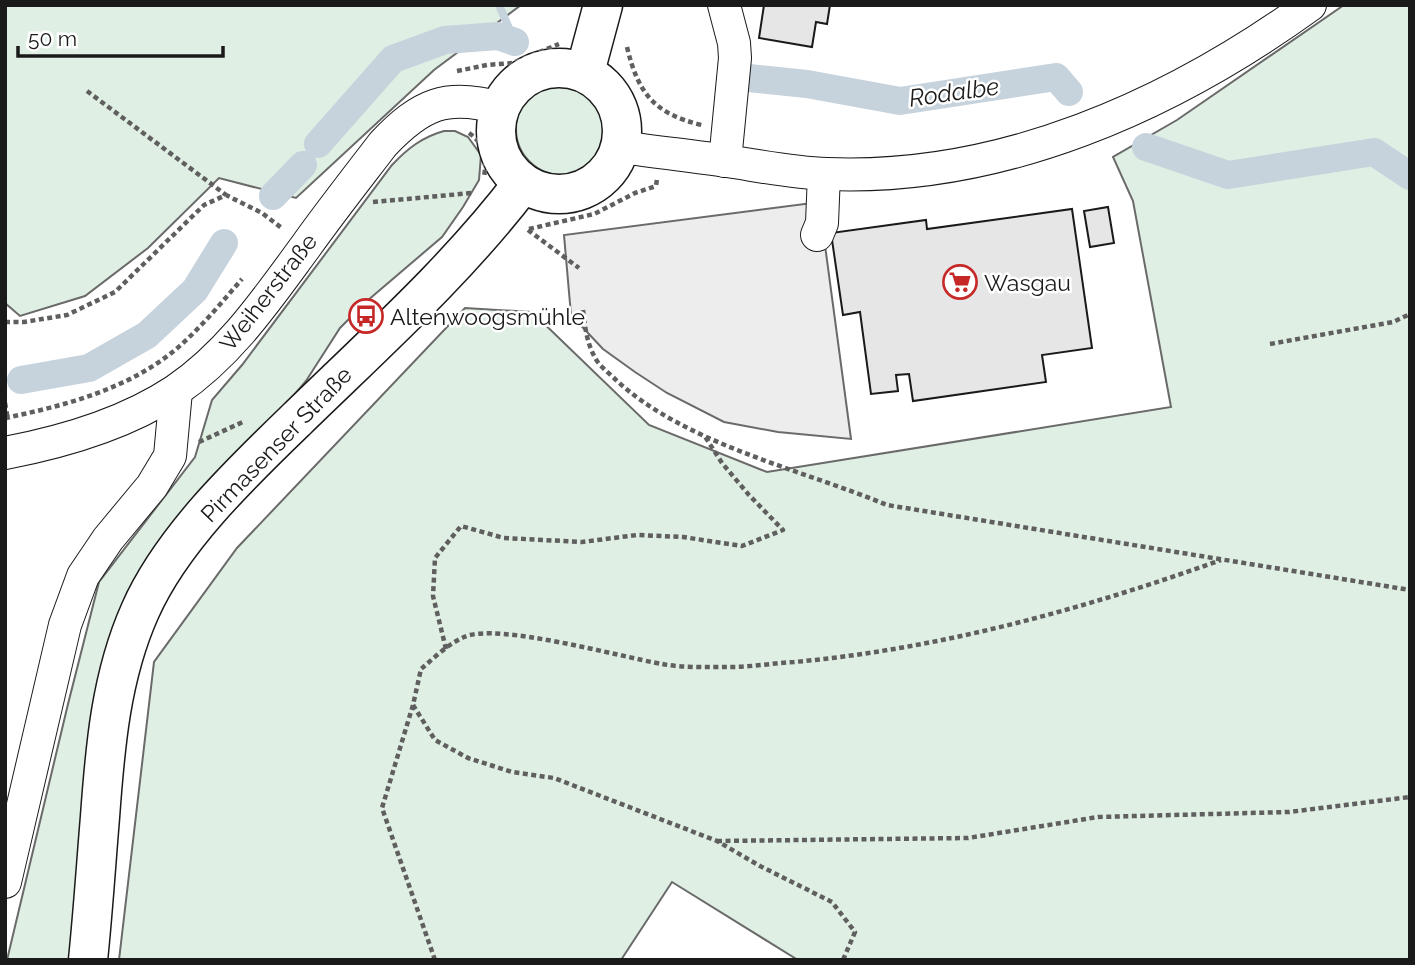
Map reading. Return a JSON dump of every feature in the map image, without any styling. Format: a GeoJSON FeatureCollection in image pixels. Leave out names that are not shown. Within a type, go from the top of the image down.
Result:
{"type":"FeatureCollection","features":[{"type":"Feature","properties":{"kind":"main road"},"geometry":{"type":"LineString","coordinates":[[585,72],[603,5]]}},
{"type":"Feature","properties":{"kind":"main road"},"geometry":{"type":"LineString","coordinates":[[565,67],[585,72],[600,82],[612,95],[620,111],[623,129],[621,147],[614,163],[603,177],[581,190],[556,194],[539,191],[517,208],[511,171],[497,142],[496,125],[500,108],[510,90],[525,77],[544,69],[565,67]]}},
{"type":"Feature","properties":{"kind":"main road","name":"Pirmasenser Straße"},"geometry":{"type":"LineString","coordinates":[[88,960],[106,737],[126,648],[139,611],[151,589],[185,539],[246,469],[461,258],[517,208]]}},
{"type":"Feature","properties":{"kind":"street"},"geometry":{"type":"LineString","coordinates":[[724,5],[735,58],[724,161]]}},
{"type":"Feature","properties":{"kind":"street"},"geometry":{"type":"LineString","coordinates":[[621,147],[824,174],[862,175],[941,169],[998,158],[1055,141],[1187,82],[1229,59],[1292,10]]}},
{"type":"Feature","properties":{"kind":"street","name":"Weiherstraße"},"geometry":{"type":"LineString","coordinates":[[5,453],[76,436],[148,407],[176,391],[214,360],[254,318],[305,246],[383,144],[404,121],[428,107],[449,103],[475,102],[500,108]]}},
{"type":"Feature","properties":{"kind":"street"},"geometry":{"type":"LineString","coordinates":[[817,235],[821,223],[824,174]]}},
{"type":"Feature","properties":{"kind":"street"},"geometry":{"type":"LineString","coordinates":[[5,882],[65,625],[83,576],[152,486],[170,456],[176,391]]}},
{"type":"Feature","properties":{"kind":"path"},"geometry":{"type":"LineString","coordinates":[[87,91],[226,195],[262,213],[305,246]]}},
{"type":"Feature","properties":{"kind":"path"},"geometry":{"type":"LineString","coordinates":[[338,203],[475,193],[484,177],[484,153],[481,144],[466,131]]}},
{"type":"Feature","properties":{"kind":"path"},"geometry":{"type":"LineString","coordinates":[[517,208],[594,214],[635,193],[656,186],[660,153]]}},
{"type":"Feature","properties":{"kind":"path"},"geometry":{"type":"LineString","coordinates":[[5,322],[24,322],[67,315],[115,292],[204,205],[226,195]]}},
{"type":"Feature","properties":{"kind":"path"},"geometry":{"type":"LineString","coordinates":[[517,208],[579,268]]}},
{"type":"Feature","properties":{"kind":"path"},"geometry":{"type":"LineString","coordinates":[[583,310],[586,337],[598,363],[635,397],[704,434],[774,464],[887,505],[1410,590]]}},
{"type":"Feature","properties":{"kind":"path"},"geometry":{"type":"LineString","coordinates":[[1270,344],[1393,322],[1410,314]]}},
{"type":"Feature","properties":{"kind":"path"},"geometry":{"type":"LineString","coordinates":[[446,649],[433,596],[435,558],[461,526],[504,538],[582,542],[637,536],[683,537],[742,546],[783,530],[722,463],[704,434]]}},
{"type":"Feature","properties":{"kind":"path"},"geometry":{"type":"LineString","coordinates":[[435,960],[382,808],[413,705],[421,668],[465,636],[488,632],[529,637],[666,665],[731,667],[826,659],[925,645],[1153,584],[1221,560]]}},
{"type":"Feature","properties":{"kind":"path"},"geometry":{"type":"LineString","coordinates":[[413,705],[435,740],[468,758],[512,772],[554,778],[717,841],[832,902],[855,932],[843,960]]}},
{"type":"Feature","properties":{"kind":"path"},"geometry":{"type":"LineString","coordinates":[[717,841],[968,838],[1098,817],[1289,812],[1410,797]]}},
{"type":"Feature","properties":{"kind":"green space"},"geometry":{"type":"Polygon","coordinates":[[[5,5],[521,5],[434,70],[296,198],[219,178],[148,248],[85,296],[20,316],[5,303],[5,5]]]}},
{"type":"Feature","properties":{"kind":"green space"},"geometry":{"type":"Polygon","coordinates":[[[1344,5],[1410,5],[1410,960],[798,960],[672,882],[621,960],[119,960],[154,662],[237,548],[465,308],[532,312],[649,425],[767,472],[1171,407],[1133,201],[1113,157],[1177,120],[1344,5]]]}},
{"type":"Feature","properties":{"kind":"green space"},"geometry":{"type":"Polygon","coordinates":[[[562,83],[580,86],[595,96],[605,111],[608,129],[605,147],[595,162],[580,172],[562,175],[544,172],[529,162],[519,147],[516,129],[519,111],[529,96],[544,86],[562,83]]]}},
{"type":"Feature","properties":{"kind":"green space"},"geometry":{"type":"Polygon","coordinates":[[[444,131],[455,131],[468,137],[481,155],[479,180],[463,207],[442,237],[367,301],[340,328],[306,381],[245,453],[184,518],[128,591],[93,708],[73,960],[7,960],[99,582],[195,457],[212,400],[242,365],[392,165],[415,144],[444,131]]]}},
{"type":"Feature","properties":{"kind":"shaded area"},"geometry":{"type":"Polygon","coordinates":[[[812,203],[822,223],[851,439],[778,432],[724,422],[667,393],[635,372],[603,349],[571,315],[564,235],[812,203]]]}},
{"type":"Feature","properties":{"kind":"building"},"geometry":{"type":"Polygon","coordinates":[[[764,5],[830,5],[827,24],[816,22],[812,47],[759,38],[764,5]]]}},
{"type":"Feature","properties":{"kind":"building"},"geometry":{"type":"Polygon","coordinates":[[[1108,207],[1114,243],[1090,247],[1084,211],[1108,207]]]}},
{"type":"Feature","properties":{"kind":"building","name":"Wasgau"},"geometry":{"type":"Polygon","coordinates":[[[1072,209],[1092,348],[1042,355],[1046,382],[913,401],[909,374],[896,375],[898,391],[871,394],[860,312],[843,315],[831,233],[926,220],[927,229],[1072,209]]]}},
{"type":"Feature","properties":{"kind":"waterway"},"geometry":{"type":"LineString","coordinates":[[499,5],[515,42]]}},
{"type":"Feature","properties":{"kind":"waterway","name":"Rodalbe"},"geometry":{"type":"LineString","coordinates":[[318,144],[393,59],[445,40],[498,36],[515,42]]}},
{"type":"Feature","properties":{"kind":"waterway","name":"Rodalbe"},"geometry":{"type":"LineString","coordinates":[[749,78],[807,84],[900,101],[1056,77],[1069,92]]}},
{"type":"Feature","properties":{"kind":"waterway","name":"Rodalbe"},"geometry":{"type":"LineString","coordinates":[[1146,147],[1228,175],[1374,152],[1410,176]]}},
{"type":"Feature","properties":{"kind":"waterway","name":"Rodalbe"},"geometry":{"type":"LineString","coordinates":[[273,196],[303,165]]}},
{"type":"Feature","properties":{"kind":"waterway","name":"Rodalbe"},"geometry":{"type":"LineString","coordinates":[[21,380],[89,368],[147,335],[195,290],[224,243]]}},
{"type":"Feature","properties":{"kind":"place","name":"Wasgau"},"geometry":{"type":"Point","coordinates":[960,282]}},
{"type":"Feature","properties":{"kind":"place","name":"Altenwoogsmühle"},"geometry":{"type":"Point","coordinates":[366,316]}}]}
